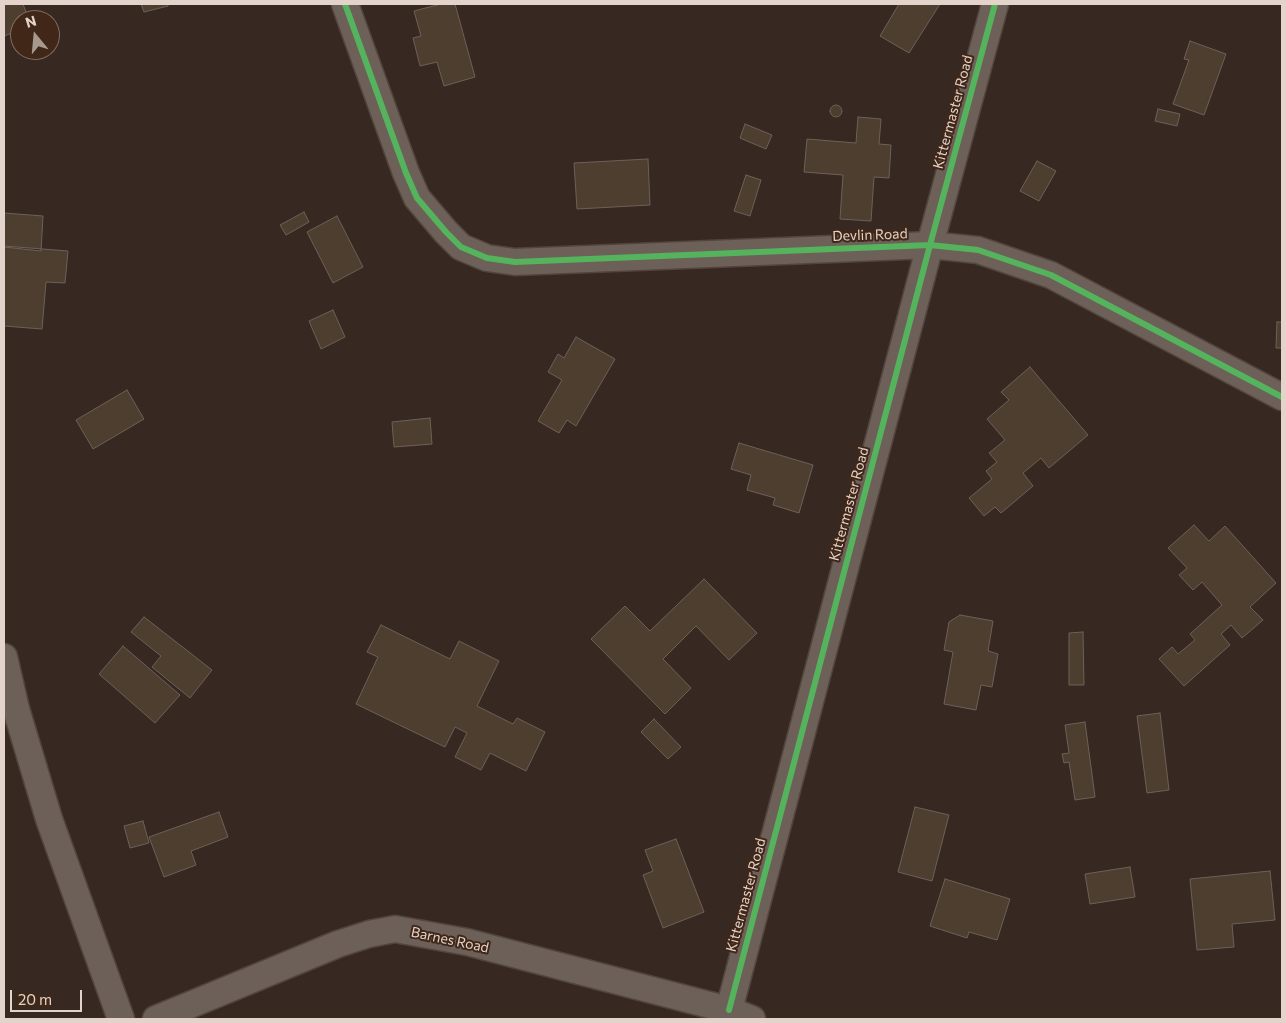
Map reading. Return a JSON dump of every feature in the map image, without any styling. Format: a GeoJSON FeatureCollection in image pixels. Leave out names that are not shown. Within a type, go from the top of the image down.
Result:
{"type":"FeatureCollection","features":[{"type":"Feature","properties":{"kind":"street","name":"Devlin Road"},"geometry":{"type":"LineString","coordinates":[[345,4],[406,173],[417,198],[461,247],[487,258],[515,262],[930,246],[978,250],[1051,275],[1282,397]]}},
{"type":"Feature","properties":{"kind":"street","name":"Kittermaster Road"},"geometry":{"type":"LineString","coordinates":[[741,1015],[930,246],[995,4]]}},
{"type":"Feature","properties":{"kind":"street"},"geometry":{"type":"LineString","coordinates":[[4,657],[16,709],[49,819],[121,1019]]}},
{"type":"Feature","properties":{"kind":"street","name":"Barnes Road"},"geometry":{"type":"LineString","coordinates":[[156,1019],[338,944],[369,934],[394,929],[467,942],[741,1015]]}},
{"type":"Feature","properties":{"kind":"building"},"geometry":{"type":"Polygon","coordinates":[[[4,4],[23,4],[25,10],[10,10],[10,34],[4,36],[4,4]]]}},
{"type":"Feature","properties":{"kind":"building"},"geometry":{"type":"Polygon","coordinates":[[[141,4],[168,4],[168,6],[144,12],[141,4]]]}},
{"type":"Feature","properties":{"kind":"building"},"geometry":{"type":"Polygon","coordinates":[[[441,4],[455,4],[475,77],[444,86],[437,62],[420,66],[413,38],[421,36],[414,11],[441,4]]]}},
{"type":"Feature","properties":{"kind":"building"},"geometry":{"type":"Polygon","coordinates":[[[899,4],[940,4],[909,53],[880,36],[899,4]]]}},
{"type":"Feature","properties":{"kind":"building"},"geometry":{"type":"Polygon","coordinates":[[[1190,41],[1226,54],[1204,115],[1173,104],[1189,60],[1184,59],[1190,41]]]}},
{"type":"Feature","properties":{"kind":"building"},"geometry":{"type":"Polygon","coordinates":[[[838,105],[841,106],[841,116],[834,117],[831,116],[830,109],[831,106],[838,105]]]}},
{"type":"Feature","properties":{"kind":"building"},"geometry":{"type":"Polygon","coordinates":[[[1158,109],[1180,114],[1177,126],[1155,121],[1158,109]]]}},
{"type":"Feature","properties":{"kind":"building"},"geometry":{"type":"Polygon","coordinates":[[[858,117],[881,119],[879,144],[891,145],[889,178],[874,177],[871,221],[840,219],[843,175],[804,172],[807,139],[856,143],[858,117]]]}},
{"type":"Feature","properties":{"kind":"building"},"geometry":{"type":"Polygon","coordinates":[[[745,124],[772,135],[766,149],[740,138],[745,124]]]}},
{"type":"Feature","properties":{"kind":"building"},"geometry":{"type":"Polygon","coordinates":[[[648,159],[650,205],[577,209],[574,163],[648,159]]]}},
{"type":"Feature","properties":{"kind":"building"},"geometry":{"type":"Polygon","coordinates":[[[1037,161],[1056,171],[1039,201],[1020,191],[1037,161]]]}},
{"type":"Feature","properties":{"kind":"building"},"geometry":{"type":"Polygon","coordinates":[[[746,175],[761,180],[750,216],[734,211],[746,175]]]}},
{"type":"Feature","properties":{"kind":"building"},"geometry":{"type":"Polygon","coordinates":[[[304,212],[309,222],[286,235],[280,225],[304,212]]]}},
{"type":"Feature","properties":{"kind":"building"},"geometry":{"type":"Polygon","coordinates":[[[4,213],[43,216],[41,251],[4,247],[4,213]]]}},
{"type":"Feature","properties":{"kind":"building"},"geometry":{"type":"Polygon","coordinates":[[[337,216],[363,267],[333,283],[307,232],[337,216]]]}},
{"type":"Feature","properties":{"kind":"building"},"geometry":{"type":"Polygon","coordinates":[[[4,246],[68,251],[65,283],[46,282],[42,329],[4,326],[4,246]]]}},
{"type":"Feature","properties":{"kind":"building"},"geometry":{"type":"Polygon","coordinates":[[[333,310],[345,337],[321,349],[309,321],[333,310]]]}},
{"type":"Feature","properties":{"kind":"building"},"geometry":{"type":"Polygon","coordinates":[[[1277,322],[1282,322],[1282,348],[1276,348],[1277,322]]]}},
{"type":"Feature","properties":{"kind":"building"},"geometry":{"type":"Polygon","coordinates":[[[576,337],[615,359],[576,426],[567,420],[559,433],[538,421],[562,380],[548,372],[558,354],[564,358],[576,337]]]}},
{"type":"Feature","properties":{"kind":"building"},"geometry":{"type":"Polygon","coordinates":[[[1030,367],[1088,435],[1049,468],[1041,458],[1023,473],[1033,486],[1001,513],[995,507],[984,516],[969,498],[992,479],[986,471],[997,462],[989,453],[1005,440],[987,419],[1009,400],[1001,392],[1030,367]]]}},
{"type":"Feature","properties":{"kind":"building"},"geometry":{"type":"Polygon","coordinates":[[[127,390],[144,419],[93,449],[76,420],[127,390]]]}},
{"type":"Feature","properties":{"kind":"building"},"geometry":{"type":"Polygon","coordinates":[[[430,418],[432,444],[394,447],[392,422],[430,418]]]}},
{"type":"Feature","properties":{"kind":"building"},"geometry":{"type":"Polygon","coordinates":[[[739,443],[813,465],[799,513],[773,505],[775,498],[747,490],[751,475],[731,469],[739,443]]]}},
{"type":"Feature","properties":{"kind":"building"},"geometry":{"type":"Polygon","coordinates":[[[1194,525],[1209,541],[1225,526],[1276,583],[1250,607],[1263,620],[1242,638],[1231,625],[1221,634],[1230,645],[1184,686],[1159,659],[1172,647],[1178,654],[1195,640],[1190,634],[1222,605],[1202,582],[1193,590],[1179,575],[1187,568],[1168,548],[1194,525]]]}},
{"type":"Feature","properties":{"kind":"building"},"geometry":{"type":"Polygon","coordinates":[[[704,579],[757,633],[729,660],[696,626],[663,659],[691,688],[665,714],[591,639],[625,606],[650,631],[704,579]]]}},
{"type":"Feature","properties":{"kind":"building"},"geometry":{"type":"Polygon","coordinates":[[[960,615],[993,621],[988,651],[998,654],[992,687],[981,685],[976,710],[944,704],[953,652],[944,650],[949,622],[960,615]]]}},
{"type":"Feature","properties":{"kind":"building"},"geometry":{"type":"Polygon","coordinates":[[[144,617],[212,670],[190,698],[152,667],[161,656],[131,632],[144,617]]]}},
{"type":"Feature","properties":{"kind":"building"},"geometry":{"type":"Polygon","coordinates":[[[381,625],[450,659],[459,641],[499,661],[477,706],[513,724],[517,718],[545,732],[526,771],[490,753],[481,770],[455,757],[467,733],[455,727],[445,747],[356,704],[378,657],[367,652],[381,625]]]}},
{"type":"Feature","properties":{"kind":"building"},"geometry":{"type":"Polygon","coordinates":[[[1083,632],[1084,685],[1069,685],[1069,633],[1083,632]]]}},
{"type":"Feature","properties":{"kind":"building"},"geometry":{"type":"Polygon","coordinates":[[[123,646],[180,695],[155,723],[99,674],[123,646]]]}},
{"type":"Feature","properties":{"kind":"building"},"geometry":{"type":"Polygon","coordinates":[[[1160,713],[1169,790],[1147,793],[1137,716],[1160,713]]]}},
{"type":"Feature","properties":{"kind":"building"},"geometry":{"type":"Polygon","coordinates":[[[654,719],[681,747],[668,759],[641,732],[654,719]]]}},
{"type":"Feature","properties":{"kind":"building"},"geometry":{"type":"Polygon","coordinates":[[[1085,722],[1095,797],[1075,800],[1069,762],[1064,763],[1062,754],[1069,753],[1065,725],[1085,722]]]}},
{"type":"Feature","properties":{"kind":"building"},"geometry":{"type":"Polygon","coordinates":[[[915,807],[949,815],[932,881],[898,872],[915,807]]]}},
{"type":"Feature","properties":{"kind":"building"},"geometry":{"type":"Polygon","coordinates":[[[219,812],[228,837],[191,851],[196,865],[164,877],[149,837],[219,812]]]}},
{"type":"Feature","properties":{"kind":"building"},"geometry":{"type":"Polygon","coordinates":[[[143,821],[149,843],[130,848],[124,826],[143,821]]]}},
{"type":"Feature","properties":{"kind":"building"},"geometry":{"type":"Polygon","coordinates":[[[676,839],[704,912],[663,928],[643,875],[653,871],[645,850],[676,839]]]}},
{"type":"Feature","properties":{"kind":"building"},"geometry":{"type":"Polygon","coordinates":[[[1130,867],[1135,897],[1090,904],[1085,874],[1130,867]]]}},
{"type":"Feature","properties":{"kind":"building"},"geometry":{"type":"Polygon","coordinates":[[[1270,871],[1275,920],[1232,924],[1234,947],[1197,950],[1190,879],[1270,871]]]}},
{"type":"Feature","properties":{"kind":"building"},"geometry":{"type":"Polygon","coordinates":[[[945,879],[1010,899],[997,940],[969,932],[967,938],[930,926],[945,879]]]}},
{"type":"Feature","properties":{"kind":"cycle path"},"geometry":{"type":"LineString","coordinates":[[345,4],[406,173],[417,198],[461,247],[487,258],[515,262],[930,245],[978,250],[1051,275],[1282,397]]}},
{"type":"Feature","properties":{"kind":"cycle path"},"geometry":{"type":"LineString","coordinates":[[729,1010],[995,4]]}}]}
